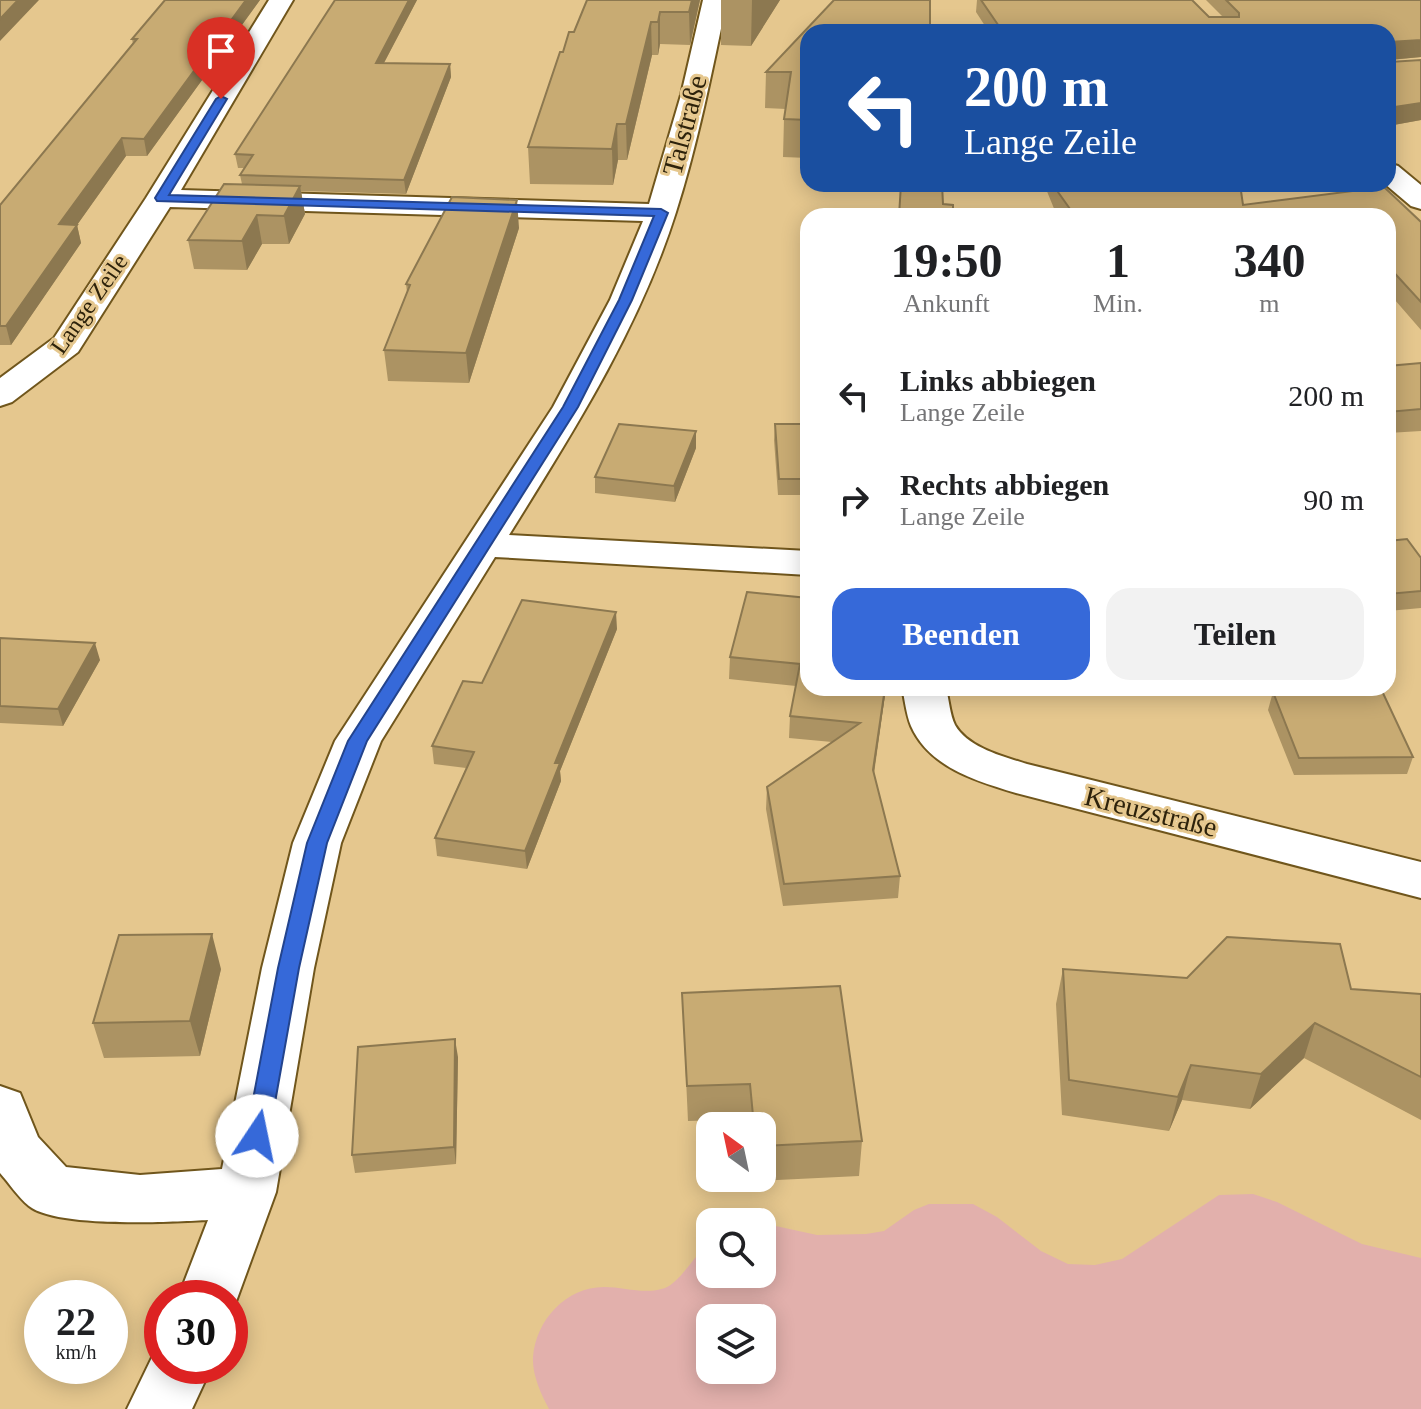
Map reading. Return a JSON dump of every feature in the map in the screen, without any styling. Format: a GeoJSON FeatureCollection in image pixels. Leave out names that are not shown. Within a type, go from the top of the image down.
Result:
{"type":"FeatureCollection","features":[{"type":"Feature","properties":{"kind":"street","name":"Lange Zeile"},"geometry":{"type":"LineString","coordinates":[[0,395],[66,345],[161,198],[281,0]]}},
{"type":"Feature","properties":{"kind":"street","name":"Talstraße"},"geometry":{"type":"LineString","coordinates":[[215,1280],[247,1192],[288,968],[317,843],[358,741],[571,407],[626,300],[661,213],[694,95],[715,0]]}},
{"type":"Feature","properties":{"kind":"street"},"geometry":{"type":"LineString","coordinates":[[1396,179],[1421,200]]}},
{"type":"Feature","properties":{"kind":"street"},"geometry":{"type":"LineString","coordinates":[[161,198],[661,213]]}},
{"type":"Feature","properties":{"kind":"street"},"geometry":{"type":"LineString","coordinates":[[484,545],[800,563]]}},
{"type":"Feature","properties":{"kind":"street","name":"Kreuzstraße"},"geometry":{"type":"LineString","coordinates":[[926,696],[934,727],[940,737],[970,759],[989,767],[1016,777],[1421,880]]}},
{"type":"Feature","properties":{"kind":"street"},"geometry":{"type":"LineString","coordinates":[[0,1109],[15,1150],[51,1190],[140,1200],[247,1192]]}},
{"type":"Feature","properties":{"kind":"street"},"geometry":{"type":"LineString","coordinates":[[159,1409],[171,1384]]}},
{"type":"Feature","properties":{"kind":"shaded area"},"geometry":{"type":"Polygon","coordinates":[[[1253,1194],[1277,1202],[1362,1244],[1421,1258],[1421,1409],[549,1409],[540,1391],[533,1364],[540,1330],[555,1308],[590,1288],[650,1291],[665,1288],[696,1257],[696,1288],[776,1288],[776,1226],[817,1235],[866,1234],[884,1231],[914,1210],[929,1204],[973,1204],[997,1217],[1041,1251],[1068,1264],[1095,1265],[1122,1259],[1219,1195],[1253,1194]]]}},
{"type":"Feature","properties":{"kind":"building"},"geometry":{"type":"Polygon","coordinates":[[[0,0],[18,0],[0,19],[0,0]]]}},
{"type":"Feature","properties":{"kind":"building"},"geometry":{"type":"Polygon","coordinates":[[[165,0],[246,0],[144,139],[122,138],[59,224],[77,225],[6,326],[0,326],[0,205],[137,39],[132,39],[165,0]]]}},
{"type":"Feature","properties":{"kind":"building"},"geometry":{"type":"Polygon","coordinates":[[[335,0],[409,0],[376,63],[450,64],[404,180],[240,175],[253,155],[235,154],[335,0]]]}},
{"type":"Feature","properties":{"kind":"building"},"geometry":{"type":"Polygon","coordinates":[[[587,0],[692,0],[689,12],[660,12],[658,22],[651,22],[626,124],[617,124],[612,149],[528,147],[560,52],[563,52],[569,32],[574,32],[587,0]]]}},
{"type":"Feature","properties":{"kind":"building"},"geometry":{"type":"Polygon","coordinates":[[[834,0],[930,0],[930,24],[811,24],[834,0]]]}},
{"type":"Feature","properties":{"kind":"building"},"geometry":{"type":"Polygon","coordinates":[[[981,0],[1192,0],[1209,17],[1239,17],[1239,13],[1226,0],[1421,0],[1421,40],[1396,42],[1396,24],[998,24],[981,0]]]}},
{"type":"Feature","properties":{"kind":"building"},"geometry":{"type":"Polygon","coordinates":[[[800,36],[800,120],[784,119],[791,72],[766,72],[800,36]]]}},
{"type":"Feature","properties":{"kind":"building"},"geometry":{"type":"Polygon","coordinates":[[[1421,60],[1421,103],[1396,107],[1396,62],[1421,60]]]}},
{"type":"Feature","properties":{"kind":"building"},"geometry":{"type":"Polygon","coordinates":[[[224,184],[300,186],[284,216],[257,215],[242,241],[188,240],[224,184]]]}},
{"type":"Feature","properties":{"kind":"building"},"geometry":{"type":"Polygon","coordinates":[[[900,192],[942,192],[943,204],[953,205],[953,208],[900,208],[900,192]]]}},
{"type":"Feature","properties":{"kind":"building"},"geometry":{"type":"Polygon","coordinates":[[[1058,192],[1241,192],[1243,205],[1345,192],[1389,192],[1421,222],[1421,302],[1396,275],[1396,208],[1069,208],[1058,192]]]}},
{"type":"Feature","properties":{"kind":"building"},"geometry":{"type":"Polygon","coordinates":[[[452,197],[517,200],[466,353],[384,350],[410,285],[406,284],[452,197]]]}},
{"type":"Feature","properties":{"kind":"building"},"geometry":{"type":"Polygon","coordinates":[[[1421,363],[1421,409],[1396,411],[1396,365],[1421,363]]]}},
{"type":"Feature","properties":{"kind":"building"},"geometry":{"type":"Polygon","coordinates":[[[619,424],[696,431],[674,486],[595,477],[619,424]]]}},
{"type":"Feature","properties":{"kind":"building"},"geometry":{"type":"Polygon","coordinates":[[[775,424],[800,424],[800,479],[779,479],[775,424]]]}},
{"type":"Feature","properties":{"kind":"building"},"geometry":{"type":"Polygon","coordinates":[[[1407,539],[1421,558],[1421,591],[1396,593],[1396,540],[1407,539]]]}},
{"type":"Feature","properties":{"kind":"building"},"geometry":{"type":"Polygon","coordinates":[[[747,592],[800,597],[800,664],[730,657],[747,592]]]}},
{"type":"Feature","properties":{"kind":"building"},"geometry":{"type":"Polygon","coordinates":[[[522,600],[616,612],[555,763],[560,763],[525,851],[435,838],[474,752],[432,746],[463,681],[482,683],[522,600]]]}},
{"type":"Feature","properties":{"kind":"building"},"geometry":{"type":"Polygon","coordinates":[[[0,638],[95,643],[58,709],[0,706],[0,638]]]}},
{"type":"Feature","properties":{"kind":"building"},"geometry":{"type":"Polygon","coordinates":[[[800,664],[800,696],[884,696],[873,770],[900,876],[784,884],[767,787],[860,723],[790,716],[800,664]]]}},
{"type":"Feature","properties":{"kind":"building"},"geometry":{"type":"Polygon","coordinates":[[[1275,696],[1384,696],[1413,757],[1299,758],[1275,696]]]}},
{"type":"Feature","properties":{"kind":"building"},"geometry":{"type":"Polygon","coordinates":[[[212,934],[190,1021],[93,1023],[119,935],[212,934]]]}},
{"type":"Feature","properties":{"kind":"building"},"geometry":{"type":"Polygon","coordinates":[[[1227,937],[1340,944],[1351,989],[1421,994],[1421,1077],[1315,1023],[1261,1074],[1191,1065],[1178,1097],[1069,1080],[1063,969],[1187,978],[1227,937]]]}},
{"type":"Feature","properties":{"kind":"building"},"geometry":{"type":"Polygon","coordinates":[[[840,986],[862,1141],[776,1145],[776,1112],[753,1112],[750,1084],[687,1086],[682,993],[840,986]]]}},
{"type":"Feature","properties":{"kind":"building"},"geometry":{"type":"Polygon","coordinates":[[[455,1039],[454,1147],[352,1155],[358,1047],[455,1039]]]}},
{"type":"Feature","properties":{"kind":"route"},"geometry":{"type":"LineString","coordinates":[[221,99],[161,198],[661,213],[626,300],[571,407],[358,741],[317,843],[288,968],[257,1136]]}}]}
